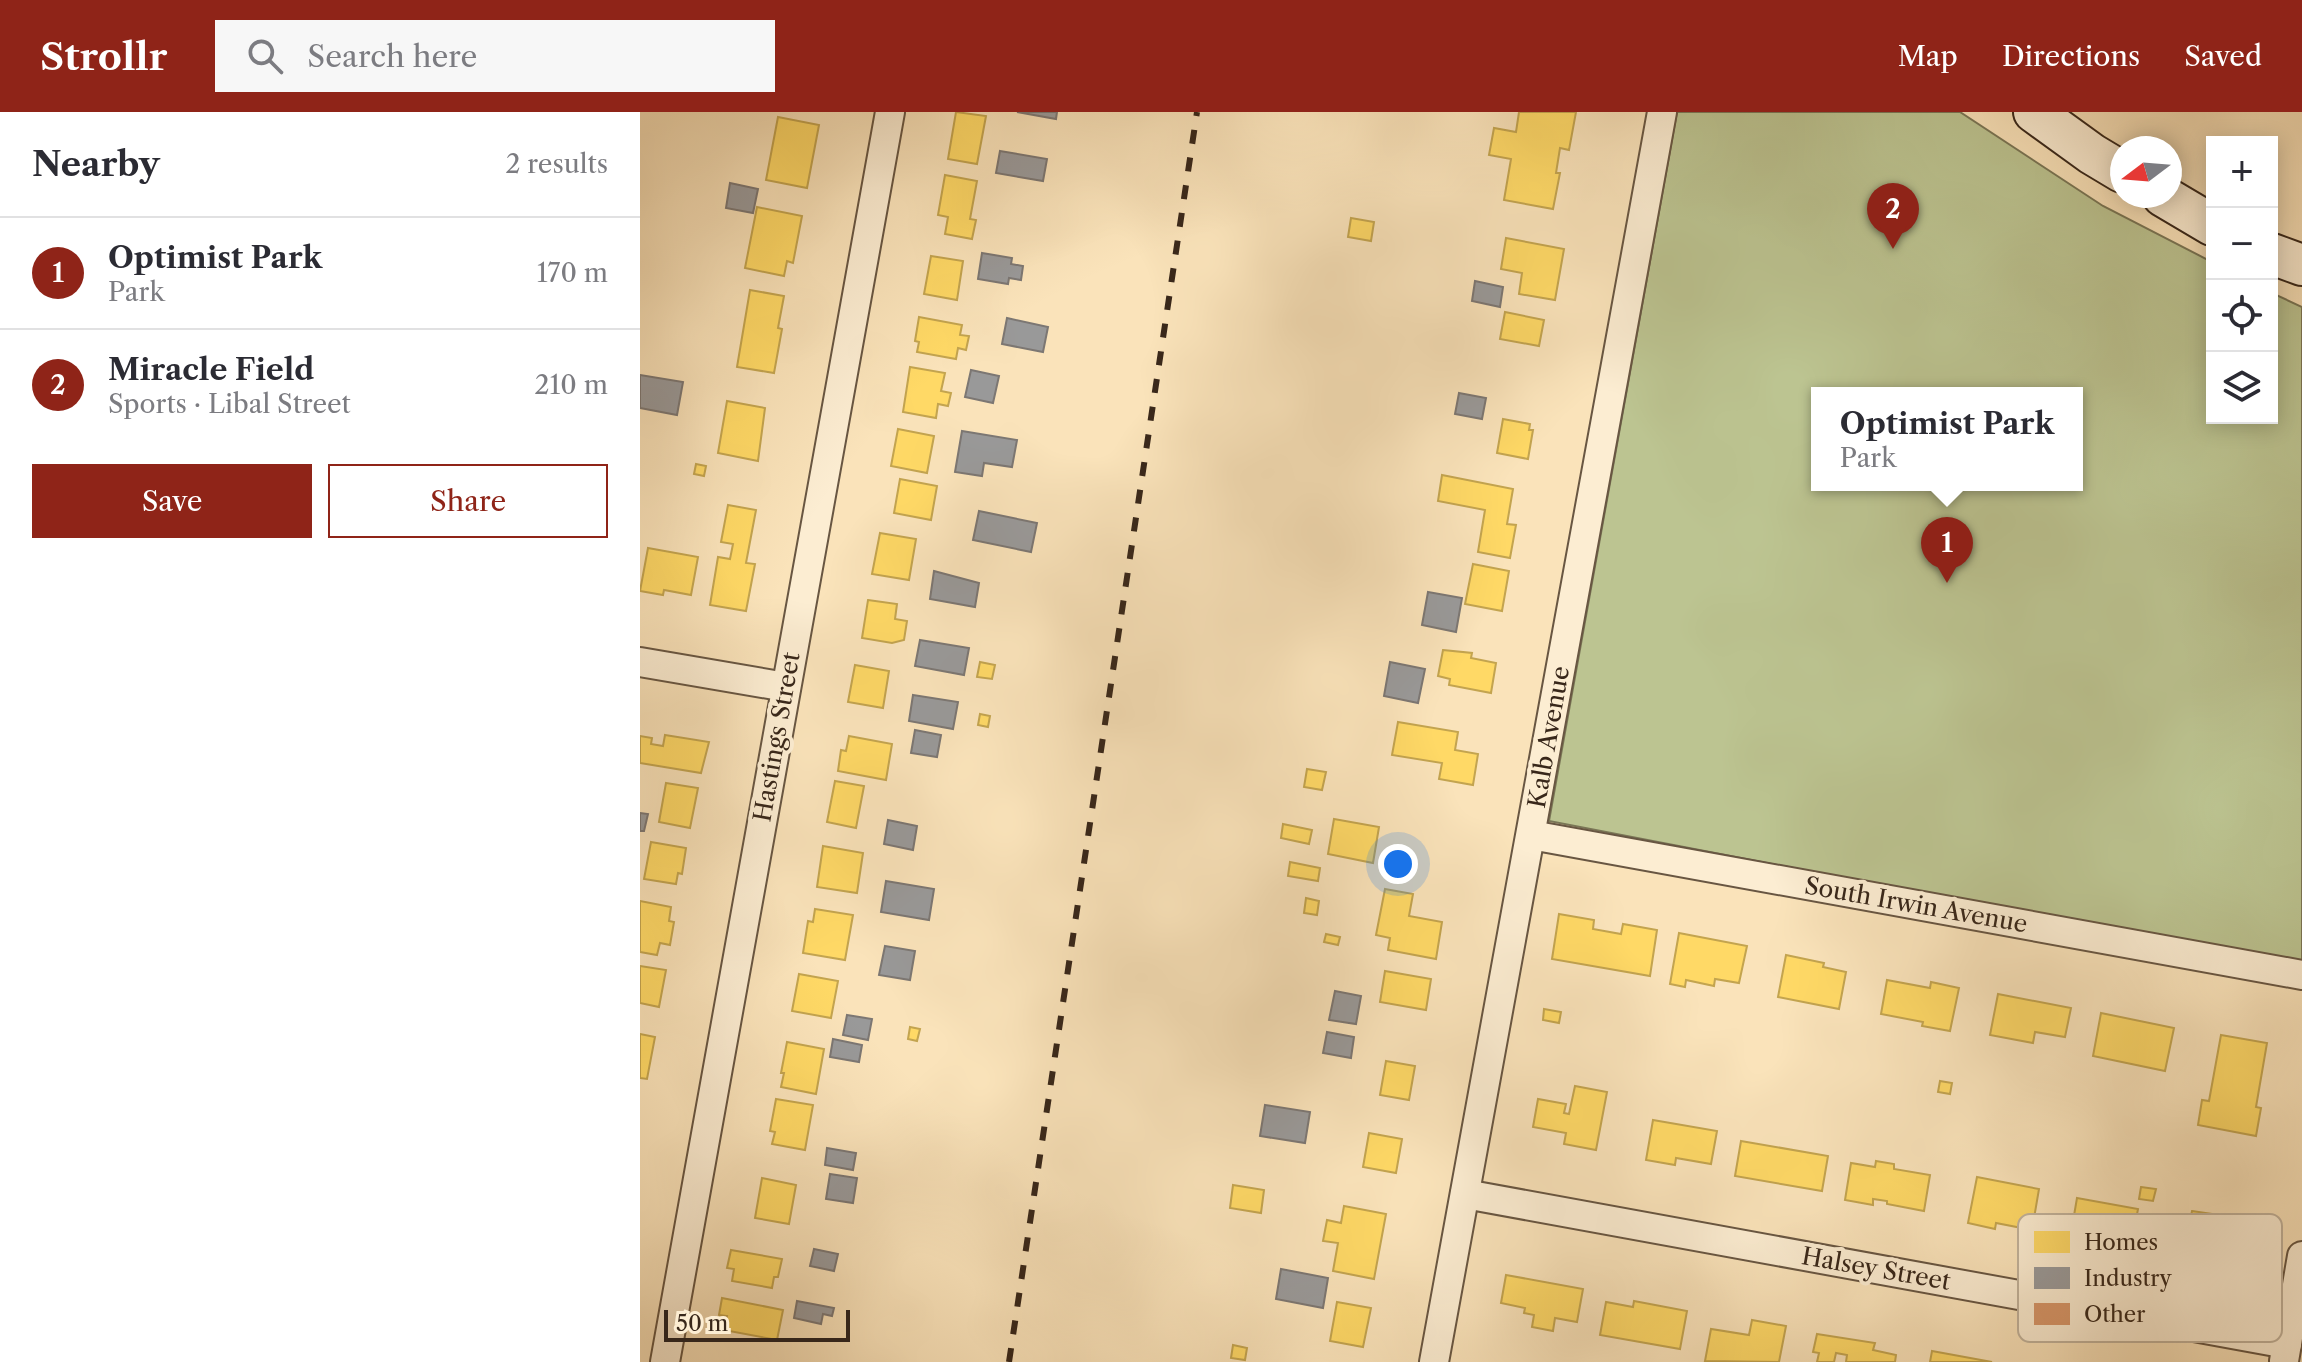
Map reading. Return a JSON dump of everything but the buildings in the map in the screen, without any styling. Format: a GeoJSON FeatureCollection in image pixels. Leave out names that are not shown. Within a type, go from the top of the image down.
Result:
{"type":"FeatureCollection","features":[{"type":"Feature","properties":{"kind":"street","name":"Hastings Street"},"geometry":{"type":"LineString","coordinates":[[665,1362],[890,112]]}},
{"type":"Feature","properties":{"kind":"street","name":"Kalb Avenue"},"geometry":{"type":"LineString","coordinates":[[1434,1362],[1662,112]]}},
{"type":"Feature","properties":{"kind":"street"},"geometry":{"type":"LineString","coordinates":[[2034,112],[2110,165]]}},
{"type":"Feature","properties":{"kind":"street"},"geometry":{"type":"LineString","coordinates":[[2182,207],[2206,221]]}},
{"type":"Feature","properties":{"kind":"street"},"geometry":{"type":"LineString","coordinates":[[2278,256],[2302,265]]}},
{"type":"Feature","properties":{"kind":"street"},"geometry":{"type":"LineString","coordinates":[[640,662],[786,687]]}},
{"type":"Feature","properties":{"kind":"street","name":"South Irwin Avenue"},"geometry":{"type":"LineString","coordinates":[[1531,835],[2302,975]]}},
{"type":"Feature","properties":{"kind":"street","name":"Halsey Street"},"geometry":{"type":"LineString","coordinates":[[1465,1194],[2018,1301]]}},
{"type":"Feature","properties":{"kind":"street"},"geometry":{"type":"LineString","coordinates":[[2285,1353],[2302,1256]]}},
{"type":"Feature","properties":{"kind":"street","name":"Halsey Street"},"geometry":{"type":"LineString","coordinates":[[2228,1342],[2285,1353]]}},
{"type":"Feature","properties":{"kind":"green space"},"geometry":{"type":"Polygon","coordinates":[[[1677,112],[1960,112],[2103,206],[2206,259],[2206,424],[2278,424],[2278,296],[2302,307],[2302,966],[1549,821],[1677,112]]]}},
{"type":"Feature","properties":{"kind":"railway"},"geometry":{"type":"LineString","coordinates":[[1009,1362],[1197,112]]}},
{"type":"Feature","properties":{"kind":"place","name":"Miracle Field"},"geometry":{"type":"Point","coordinates":[1893,249]}},
{"type":"Feature","properties":{"kind":"place","name":"Optimist Park"},"geometry":{"type":"Point","coordinates":[1947,583]}}]}
